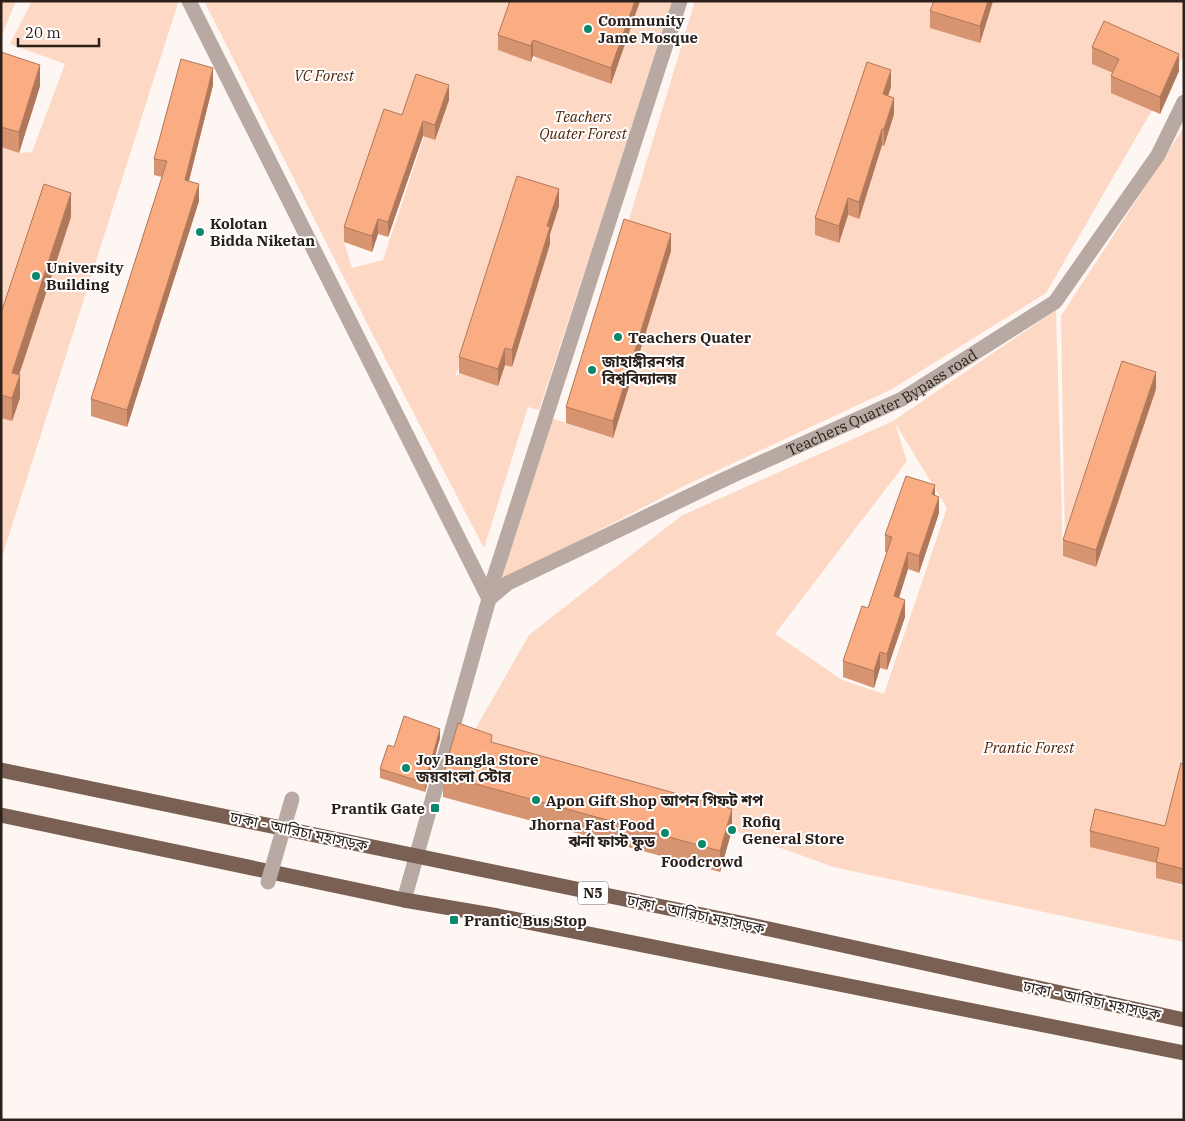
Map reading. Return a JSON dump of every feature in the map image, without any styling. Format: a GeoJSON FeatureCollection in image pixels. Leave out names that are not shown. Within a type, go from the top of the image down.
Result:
{"type":"FeatureCollection","features":[{"type":"Feature","properties":{"kind":"highway","name":"ঢাকা - আরিচা মহাসড়ক"},"geometry":{"type":"LineString","coordinates":[[1,770],[769,929],[1184,1020]]}},
{"type":"Feature","properties":{"kind":"highway"},"geometry":{"type":"LineString","coordinates":[[1,815],[404,900],[508,918],[1184,1053]]}},
{"type":"Feature","properties":{"kind":"street"},"geometry":{"type":"LineString","coordinates":[[189,1],[489,599]]}},
{"type":"Feature","properties":{"kind":"street"},"geometry":{"type":"LineString","coordinates":[[404,900],[418,856],[489,599],[489,593],[680,1]]}},
{"type":"Feature","properties":{"kind":"street","name":"Teachers Quarter Bypass road"},"geometry":{"type":"LineString","coordinates":[[489,599],[508,583],[727,478],[902,399],[1055,302],[1158,155],[1184,102]]}},
{"type":"Feature","properties":{"kind":"street"},"geometry":{"type":"LineString","coordinates":[[268,882],[292,799]]}},
{"type":"Feature","properties":{"kind":"green space"},"geometry":{"type":"Polygon","coordinates":[[[1,1],[16,1],[1,37],[1,1]]]}},
{"type":"Feature","properties":{"kind":"green space"},"geometry":{"type":"Polygon","coordinates":[[[32,1],[177,1],[178,3],[1,560],[1,147],[19,153],[32,152],[65,64],[10,44],[32,1]]]}},
{"type":"Feature","properties":{"kind":"green space"},"geometry":{"type":"Polygon","coordinates":[[[204,1],[515,1],[531,62],[537,57],[610,84],[640,1],[673,1],[539,410],[528,407],[484,548],[373,335],[204,1]],[[384,124],[344,242],[352,268],[383,260],[425,134],[384,124]],[[514,191],[455,378],[459,373],[498,385],[505,365],[512,367],[517,349],[518,332],[523,332],[530,309],[514,304],[514,191]]]}},
{"type":"Feature","properties":{"kind":"green space"},"geometry":{"type":"Polygon","coordinates":[[[695,1],[1184,1],[1184,55],[1046,293],[892,389],[684,486],[500,582],[551,418],[612,438],[624,236],[695,1]]]}},
{"type":"Feature","properties":{"kind":"green space","name":"Prantic Forest"},"geometry":{"type":"Polygon","coordinates":[[[1184,127],[1184,780],[1156,878],[1184,886],[1184,942],[833,867],[732,830],[460,756],[529,635],[681,516],[893,421],[1056,310],[1063,556],[1096,567],[1065,545],[1061,316],[1184,127]],[[895,423],[907,461],[775,634],[842,680],[884,694],[947,508],[895,423]]]}},
{"type":"Feature","properties":{"kind":"building","name":"Community Jame Mosque"},"geometry":{"type":"Polygon","coordinates":[[[510,1],[635,1],[611,68],[533,40],[531,46],[498,35],[510,1]]]}},
{"type":"Feature","properties":{"kind":"building"},"geometry":{"type":"Polygon","coordinates":[[[934,1],[988,1],[980,26],[930,11],[934,1]]]}},
{"type":"Feature","properties":{"kind":"building"},"geometry":{"type":"Polygon","coordinates":[[[1104,21],[1179,54],[1160,97],[1111,76],[1119,59],[1092,47],[1104,21]]]}},
{"type":"Feature","properties":{"kind":"building"},"geometry":{"type":"Polygon","coordinates":[[[1,52],[40,65],[19,132],[1,127],[1,52]]]}},
{"type":"Feature","properties":{"kind":"building"},"geometry":{"type":"Polygon","coordinates":[[[181,59],[213,68],[185,180],[199,184],[127,410],[91,399],[167,161],[154,159],[181,59]]]}},
{"type":"Feature","properties":{"kind":"building"},"geometry":{"type":"Polygon","coordinates":[[[867,62],[891,70],[883,94],[894,98],[859,202],[848,198],[839,226],[815,218],[867,62]]]}},
{"type":"Feature","properties":{"kind":"building"},"geometry":{"type":"Polygon","coordinates":[[[416,74],[449,85],[435,125],[423,121],[388,222],[378,219],[372,236],[344,227],[384,109],[402,115],[416,74]]]}},
{"type":"Feature","properties":{"kind":"building"},"geometry":{"type":"Polygon","coordinates":[[[517,176],[559,189],[547,226],[550,227],[512,350],[505,348],[498,369],[459,357],[517,176]]]}},
{"type":"Feature","properties":{"kind":"building","name":"University Building"},"geometry":{"type":"Polygon","coordinates":[[[44,184],[71,193],[12,373],[20,375],[12,398],[1,395],[1,313],[44,184]]]}},
{"type":"Feature","properties":{"kind":"building","name":"Teachers Quater"},"geometry":{"type":"Polygon","coordinates":[[[624,219],[671,234],[613,421],[566,407],[624,219]]]}},
{"type":"Feature","properties":{"kind":"building"},"geometry":{"type":"Polygon","coordinates":[[[1122,361],[1156,372],[1096,550],[1063,540],[1122,361]]]}},
{"type":"Feature","properties":{"kind":"building"},"geometry":{"type":"Polygon","coordinates":[[[906,476],[935,485],[932,494],[939,497],[919,556],[908,552],[894,596],[905,600],[887,654],[880,652],[874,671],[843,661],[862,606],[868,608],[892,537],[885,535],[906,476]]]}},
{"type":"Feature","properties":{"kind":"building"},"geometry":{"type":"Polygon","coordinates":[[[404,716],[440,729],[425,783],[380,769],[388,745],[394,747],[404,716]]]}},
{"type":"Feature","properties":{"kind":"building"},"geometry":{"type":"Polygon","coordinates":[[[458,723],[492,735],[491,742],[732,809],[720,851],[443,775],[458,723]]]}},
{"type":"Feature","properties":{"kind":"building"},"geometry":{"type":"Polygon","coordinates":[[[1181,763],[1184,764],[1184,869],[1156,862],[1159,848],[1090,831],[1095,809],[1165,826],[1181,763]]]}},
{"type":"Feature","properties":{"kind":"place","name":"Community Jame Mosque"},"geometry":{"type":"Point","coordinates":[588,29]}},
{"type":"Feature","properties":{"kind":"place","name":"Kolotan Bidda Niketan"},"geometry":{"type":"Point","coordinates":[200,232]}},
{"type":"Feature","properties":{"kind":"place","name":"University Building"},"geometry":{"type":"Point","coordinates":[36,276]}},
{"type":"Feature","properties":{"kind":"place","name":"Teachers Quater"},"geometry":{"type":"Point","coordinates":[618,337]}},
{"type":"Feature","properties":{"kind":"place","name":"জাহাঙ্গীরনগর বিশ্ববিদ্যালয়"},"geometry":{"type":"Point","coordinates":[592,370]}},
{"type":"Feature","properties":{"kind":"place","name":"Joy Bangla Store জয়বাংলা স্টোর"},"geometry":{"type":"Point","coordinates":[406,768]}},
{"type":"Feature","properties":{"kind":"place","name":"Apon Gift Shop আপন গিফট শপ"},"geometry":{"type":"Point","coordinates":[536,800]}},
{"type":"Feature","properties":{"kind":"place","name":"Prantik Gate"},"geometry":{"type":"Point","coordinates":[435,808]}},
{"type":"Feature","properties":{"kind":"place","name":"Rofiq General Store"},"geometry":{"type":"Point","coordinates":[732,830]}},
{"type":"Feature","properties":{"kind":"place","name":"Jhorna Fast Food ঝর্না ফাস্ট ফুড"},"geometry":{"type":"Point","coordinates":[665,833]}},
{"type":"Feature","properties":{"kind":"place","name":"Foodcrowd"},"geometry":{"type":"Point","coordinates":[702,844]}},
{"type":"Feature","properties":{"kind":"place","name":"Prantic Bus Stop"},"geometry":{"type":"Point","coordinates":[454,920]}},
{"type":"Feature","properties":{"kind":"park label","name":"VC Forest"},"geometry":{"type":"Point","coordinates":[324,75]}},
{"type":"Feature","properties":{"kind":"park label","name":"Teachers Quater Forest"},"geometry":{"type":"Point","coordinates":[583,124]}}]}
